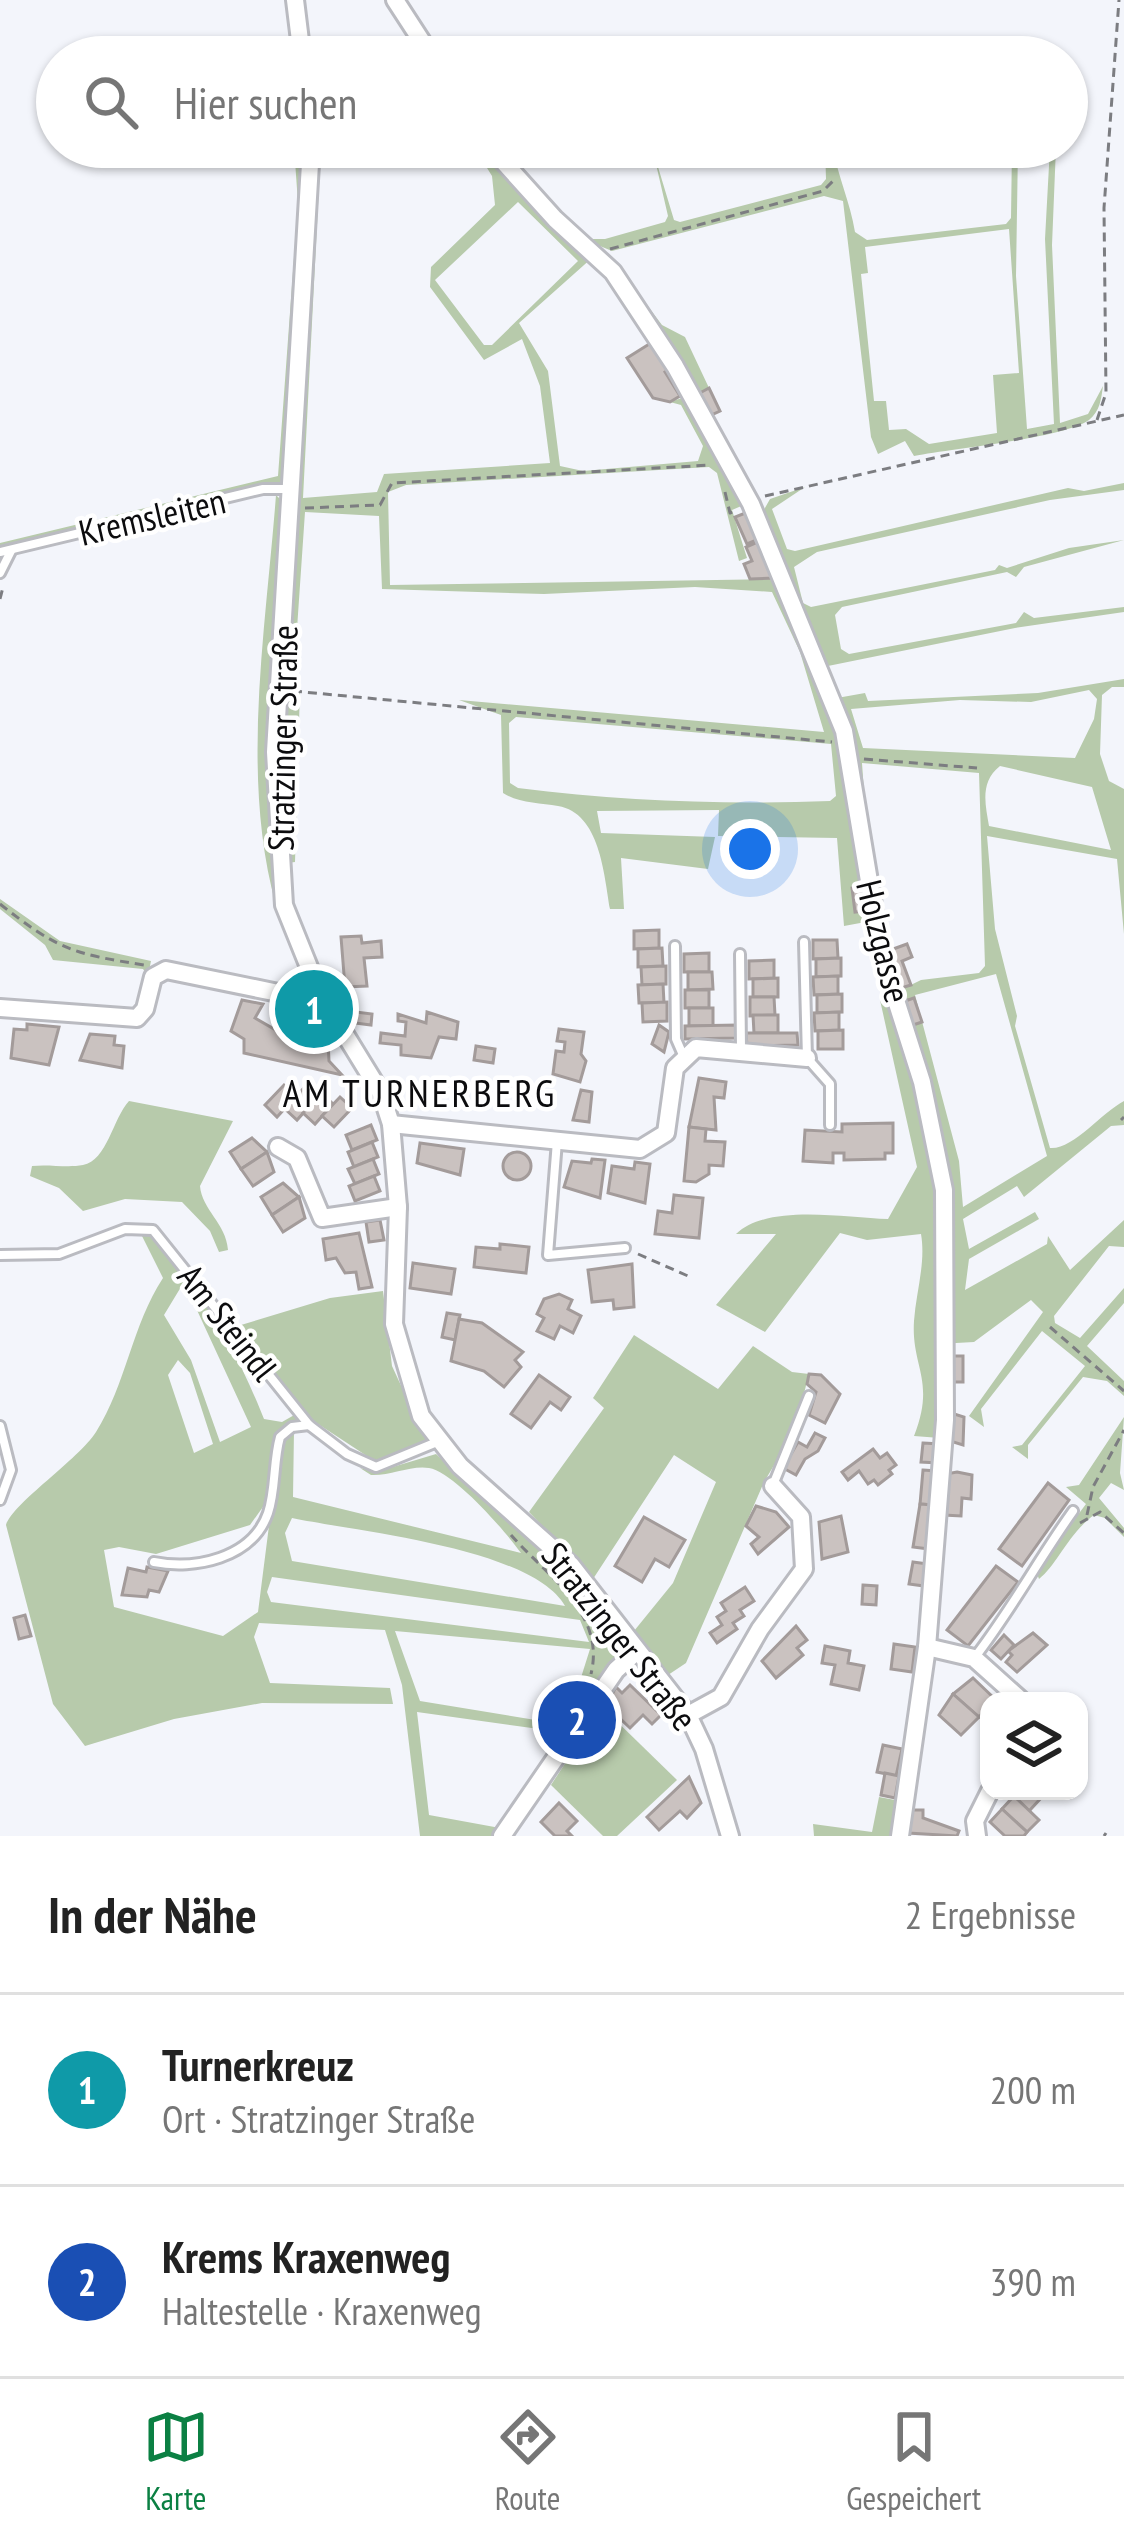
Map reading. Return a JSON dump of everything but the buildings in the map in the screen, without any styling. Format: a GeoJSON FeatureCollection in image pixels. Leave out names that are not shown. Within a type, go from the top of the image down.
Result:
{"type":"FeatureCollection","features":[{"type":"Feature","properties":{"kind":"street"},"geometry":{"type":"LineString","coordinates":[[296,0],[300,36]]}},
{"type":"Feature","properties":{"kind":"street"},"geometry":{"type":"LineString","coordinates":[[395,0],[418,36]]}},
{"type":"Feature","properties":{"kind":"street","name":"Stratzinger Straße"},"geometry":{"type":"LineString","coordinates":[[309,168],[275,752],[284,905],[319,992],[381,1093],[391,1124],[398,1207],[394,1324],[410,1390],[438,1442],[571,1565],[688,1715],[704,1749],[730,1836]]}},
{"type":"Feature","properties":{"kind":"street","name":"Holzgasse"},"geometry":{"type":"LineString","coordinates":[[509,168],[555,219],[600,257],[675,366],[751,504],[844,731],[881,953],[922,1082],[944,1190],[945,1420],[927,1647],[900,1836]]}},
{"type":"Feature","properties":{"kind":"street"},"geometry":{"type":"LineString","coordinates":[[0,1008],[137,1018],[146,1009],[158,971],[288,994],[319,992]]}},
{"type":"Feature","properties":{"kind":"street"},"geometry":{"type":"LineString","coordinates":[[391,1124],[640,1149],[660,1141],[670,1121],[675,1068],[683,1055],[713,1047],[807,1058]]}},
{"type":"Feature","properties":{"kind":"street"},"geometry":{"type":"LineString","coordinates":[[278,1147],[297,1158],[322,1217],[398,1207]]}},
{"type":"Feature","properties":{"kind":"street"},"geometry":{"type":"LineString","coordinates":[[688,1715],[721,1697],[760,1629],[804,1569],[801,1517],[773,1486]]}},
{"type":"Feature","properties":{"kind":"street"},"geometry":{"type":"LineString","coordinates":[[927,1647],[974,1658],[1012,1692]]}},
{"type":"Feature","properties":{"kind":"street"},"geometry":{"type":"LineString","coordinates":[[502,1836],[616,1670],[637,1651]]}},
{"type":"Feature","properties":{"kind":"street"},"geometry":{"type":"LineString","coordinates":[[977,1836],[975,1822],[986,1800]]}},
{"type":"Feature","properties":{"kind":"lane","name":"Kremsleiten"},"geometry":{"type":"LineString","coordinates":[[0,552],[262,489],[292,499]]}},
{"type":"Feature","properties":{"kind":"lane"},"geometry":{"type":"LineString","coordinates":[[0,572],[12,550]]}},
{"type":"Feature","properties":{"kind":"lane"},"geometry":{"type":"LineString","coordinates":[[804,943],[807,1058],[830,1084],[830,1125]]}},
{"type":"Feature","properties":{"kind":"lane"},"geometry":{"type":"LineString","coordinates":[[676,946],[676,1039],[683,1055]]}},
{"type":"Feature","properties":{"kind":"lane"},"geometry":{"type":"LineString","coordinates":[[740,954],[741,1053]]}},
{"type":"Feature","properties":{"kind":"lane"},"geometry":{"type":"LineString","coordinates":[[558,1139],[548,1255],[625,1248]]}},
{"type":"Feature","properties":{"kind":"lane","name":"Am Steindl"},"geometry":{"type":"LineString","coordinates":[[0,1256],[59,1254],[124,1229],[153,1229],[309,1425],[346,1454],[376,1467],[438,1442]]}},
{"type":"Feature","properties":{"kind":"lane"},"geometry":{"type":"LineString","coordinates":[[773,1486],[809,1396]]}},
{"type":"Feature","properties":{"kind":"lane"},"geometry":{"type":"LineString","coordinates":[[154,1562],[182,1568],[206,1565],[256,1532],[271,1506],[280,1437],[292,1427],[309,1425]]}},
{"type":"Feature","properties":{"kind":"lane"},"geometry":{"type":"LineString","coordinates":[[0,1426],[11,1470],[0,1500]]}},
{"type":"Feature","properties":{"kind":"lane"},"geometry":{"type":"LineString","coordinates":[[974,1658],[1026,1590],[1031,1569],[1072,1511]]}},
{"type":"Feature","properties":{"kind":"path"},"geometry":{"type":"LineString","coordinates":[[1096,421],[1106,393],[1104,208],[1119,0]]}},
{"type":"Feature","properties":{"kind":"path"},"geometry":{"type":"LineString","coordinates":[[1113,102],[1124,104]]}},
{"type":"Feature","properties":{"kind":"path"},"geometry":{"type":"LineString","coordinates":[[600,257],[625,241],[823,191],[834,179]]}},
{"type":"Feature","properties":{"kind":"path"},"geometry":{"type":"LineString","coordinates":[[751,504],[786,489],[1048,436],[1124,415]]}},
{"type":"Feature","properties":{"kind":"path"},"geometry":{"type":"LineString","coordinates":[[292,499],[380,505],[392,483],[708,465],[721,472]]}},
{"type":"Feature","properties":{"kind":"path"},"geometry":{"type":"LineString","coordinates":[[724,483],[730,513]]}},
{"type":"Feature","properties":{"kind":"path"},"geometry":{"type":"LineString","coordinates":[[279,690],[830,742],[844,731]]}},
{"type":"Feature","properties":{"kind":"path"},"geometry":{"type":"LineString","coordinates":[[850,758],[976,768]]}},
{"type":"Feature","properties":{"kind":"path"},"geometry":{"type":"LineString","coordinates":[[0,904],[47,941],[74,954],[158,971]]}},
{"type":"Feature","properties":{"kind":"path"},"geometry":{"type":"LineString","coordinates":[[625,1248],[688,1276]]}},
{"type":"Feature","properties":{"kind":"path"},"geometry":{"type":"LineString","coordinates":[[1050,1328],[1124,1390]]}},
{"type":"Feature","properties":{"kind":"path"},"geometry":{"type":"LineString","coordinates":[[1071,1532],[1086,1516],[1094,1487],[1124,1430]]}},
{"type":"Feature","properties":{"kind":"path"},"geometry":{"type":"LineString","coordinates":[[1086,1516],[1106,1516],[1124,1533]]}},
{"type":"Feature","properties":{"kind":"path"},"geometry":{"type":"LineString","coordinates":[[511,1534],[590,1624],[595,1644],[590,1681]]}},
{"type":"Feature","properties":{"kind":"green space"},"geometry":{"type":"Polygon","coordinates":[[[296,168],[304,168],[284,481],[0,548],[0,543],[278,476],[298,203],[296,168]]]}},
{"type":"Feature","properties":{"kind":"green space"},"geometry":{"type":"Polygon","coordinates":[[[315,168],[320,168],[303,498],[377,492],[384,474],[550,463],[540,386],[522,339],[484,360],[430,287],[431,267],[495,205],[487,168],[506,168],[593,257],[519,323],[548,371],[560,466],[583,471],[698,461],[703,446],[681,405],[670,402],[688,396],[746,504],[732,510],[747,558],[739,561],[717,473],[709,467],[406,485],[388,492],[390,585],[778,579],[835,711],[871,921],[844,926],[837,838],[718,836],[719,810],[597,811],[601,833],[715,837],[708,869],[621,858],[624,909],[610,909],[598,847],[583,820],[558,806],[503,793],[501,715],[459,700],[824,732],[800,652],[772,592],[695,587],[544,594],[382,589],[379,516],[305,512],[293,687],[300,688],[295,862],[287,863],[282,752],[315,168]],[[518,202],[435,280],[484,345],[492,345],[578,261],[518,202]],[[516,717],[509,723],[510,783],[518,788],[596,796],[830,801],[836,796],[831,744],[516,717]]]}},
{"type":"Feature","properties":{"kind":"green space"},"geometry":{"type":"Polygon","coordinates":[[[657,168],[674,220],[680,222],[821,185],[826,168],[838,168],[855,232],[867,240],[1006,224],[1011,218],[1012,168],[1018,168],[1016,276],[1027,429],[1054,424],[1045,239],[1049,168],[1055,168],[1052,245],[1060,423],[1088,414],[1103,386],[1098,409],[1076,426],[1032,437],[914,456],[905,441],[878,454],[871,437],[843,201],[824,196],[612,251],[583,239],[605,239],[665,222],[668,216],[657,168]],[[1009,229],[865,247],[868,273],[861,274],[874,401],[886,401],[889,430],[906,429],[929,444],[997,433],[993,375],[1019,373],[1009,229]]]}},
{"type":"Feature","properties":{"kind":"green space"},"geometry":{"type":"Polygon","coordinates":[[[610,256],[662,325],[685,337],[709,388],[698,394],[610,256]]]}},
{"type":"Feature","properties":{"kind":"green space"},"geometry":{"type":"Polygon","coordinates":[[[1124,483],[1124,490],[1050,500],[817,552],[794,567],[803,603],[811,607],[995,570],[999,565],[1007,568],[1069,548],[1124,540],[1024,567],[1016,577],[1007,572],[842,607],[835,615],[841,649],[849,654],[1016,623],[1024,612],[1034,618],[1124,607],[1124,612],[1015,628],[823,667],[761,515],[770,499],[805,487],[772,509],[787,549],[795,551],[1068,488],[1084,491],[1124,483]]]}},
{"type":"Feature","properties":{"kind":"green space"},"geometry":{"type":"Polygon","coordinates":[[[276,495],[283,502],[268,751],[276,905],[265,856],[258,754],[276,495]]]}},
{"type":"Feature","properties":{"kind":"green space"},"geometry":{"type":"Polygon","coordinates":[[[1124,679],[1124,687],[1112,687],[1102,695],[1100,754],[1109,781],[1124,789],[1124,934],[1117,859],[987,836],[995,929],[1017,1016],[1015,1026],[1050,1148],[1068,1143],[1124,1101],[1124,1125],[1111,1126],[1024,1197],[1017,1186],[963,1219],[969,1249],[1035,1212],[1039,1219],[969,1259],[965,1290],[1047,1244],[1048,1236],[1070,1270],[1124,1220],[1124,1247],[1109,1246],[1054,1316],[1055,1323],[1080,1338],[1124,1288],[1124,1303],[1087,1346],[1124,1381],[1124,1396],[1107,1381],[1083,1377],[1028,1445],[1028,1459],[1012,1447],[1022,1445],[1085,1366],[1042,1331],[981,1409],[984,1427],[969,1416],[1043,1312],[1031,1300],[974,1342],[938,1344],[940,1438],[914,1436],[923,1401],[914,1337],[921,1234],[867,1240],[840,1233],[765,1332],[716,1305],[776,1234],[736,1234],[750,1224],[808,1214],[888,1219],[917,1167],[880,1000],[921,980],[979,973],[985,966],[979,773],[862,763],[869,863],[837,698],[865,693],[868,701],[1038,693],[1124,679]],[[1089,690],[1031,702],[960,700],[851,709],[863,748],[1075,758],[1094,719],[1097,699],[1089,690]],[[1000,766],[986,793],[989,826],[1111,850],[1092,787],[1000,766]],[[996,974],[915,995],[959,1161],[963,1207],[1047,1156],[996,974]]]}},
{"type":"Feature","properties":{"kind":"green space"},"geometry":{"type":"Polygon","coordinates":[[[0,899],[60,941],[151,961],[148,976],[143,969],[53,960],[45,945],[0,909],[0,899]]]}},
{"type":"Feature","properties":{"kind":"green space"},"geometry":{"type":"Polygon","coordinates":[[[129,1101],[233,1121],[200,1186],[228,1250],[219,1252],[210,1231],[182,1202],[125,1199],[83,1211],[59,1188],[30,1176],[32,1166],[91,1162],[129,1101]]]}},
{"type":"Feature","properties":{"kind":"green space"},"geometry":{"type":"Polygon","coordinates":[[[139,1230],[157,1239],[194,1283],[244,1372],[264,1419],[282,1422],[296,1414],[299,1421],[277,1435],[265,1504],[250,1525],[156,1554],[119,1547],[104,1550],[114,1607],[223,1636],[258,1612],[277,1463],[283,1439],[294,1430],[293,1497],[521,1553],[479,1504],[440,1472],[422,1467],[371,1475],[360,1468],[376,1472],[436,1454],[565,1571],[621,1643],[619,1655],[568,1733],[417,1712],[429,1815],[500,1828],[492,1836],[420,1836],[402,1685],[385,1630],[259,1623],[254,1637],[270,1683],[390,1688],[393,1704],[262,1703],[174,1719],[85,1746],[53,1704],[6,1525],[96,1432],[163,1278],[139,1230]],[[184,1282],[164,1315],[191,1360],[220,1442],[251,1427],[184,1282]],[[178,1360],[168,1375],[194,1453],[213,1444],[190,1373],[178,1360]],[[292,1518],[285,1533],[292,1561],[565,1606],[547,1586],[482,1556],[292,1518]],[[272,1577],[267,1592],[271,1602],[589,1642],[580,1620],[272,1577]],[[395,1631],[420,1701],[566,1725],[590,1649],[395,1631]]]}},
{"type":"Feature","properties":{"kind":"green space"},"geometry":{"type":"Polygon","coordinates":[[[383,1291],[392,1366],[427,1442],[376,1462],[312,1420],[231,1328],[330,1298],[383,1291]]]}},
{"type":"Feature","properties":{"kind":"green space"},"geometry":{"type":"Polygon","coordinates":[[[634,1335],[718,1389],[753,1346],[792,1372],[809,1374],[794,1432],[764,1482],[686,1663],[668,1675],[634,1631],[673,1583],[716,1482],[674,1455],[593,1579],[529,1512],[604,1408],[593,1398],[634,1335]]]}},
{"type":"Feature","properties":{"kind":"green space"},"geometry":{"type":"Polygon","coordinates":[[[1124,1417],[1120,1473],[1124,1490],[1111,1483],[1099,1498],[1124,1528],[1124,1537],[1105,1518],[1094,1515],[1039,1579],[1036,1571],[1086,1504],[1066,1487],[1079,1485],[1124,1417]]]}},
{"type":"Feature","properties":{"kind":"green space"},"geometry":{"type":"Polygon","coordinates":[[[602,1707],[677,1780],[617,1836],[603,1836],[551,1785],[602,1707]]]}},
{"type":"Feature","properties":{"kind":"green space"},"geometry":{"type":"Polygon","coordinates":[[[879,1797],[895,1800],[893,1836],[814,1836],[813,1824],[872,1832],[879,1797]]]}},
{"type":"Feature","properties":{"kind":"place","name":"Turnerkreuz"},"geometry":{"type":"Point","coordinates":[314,1009]}},
{"type":"Feature","properties":{"kind":"place","name":"Krems Kraxenweg"},"geometry":{"type":"Point","coordinates":[577,1720]}},
{"type":"Feature","properties":{"kind":"district","name":"AM TURNERBERG"},"geometry":{"type":"Point","coordinates":[420,1092]}}]}
